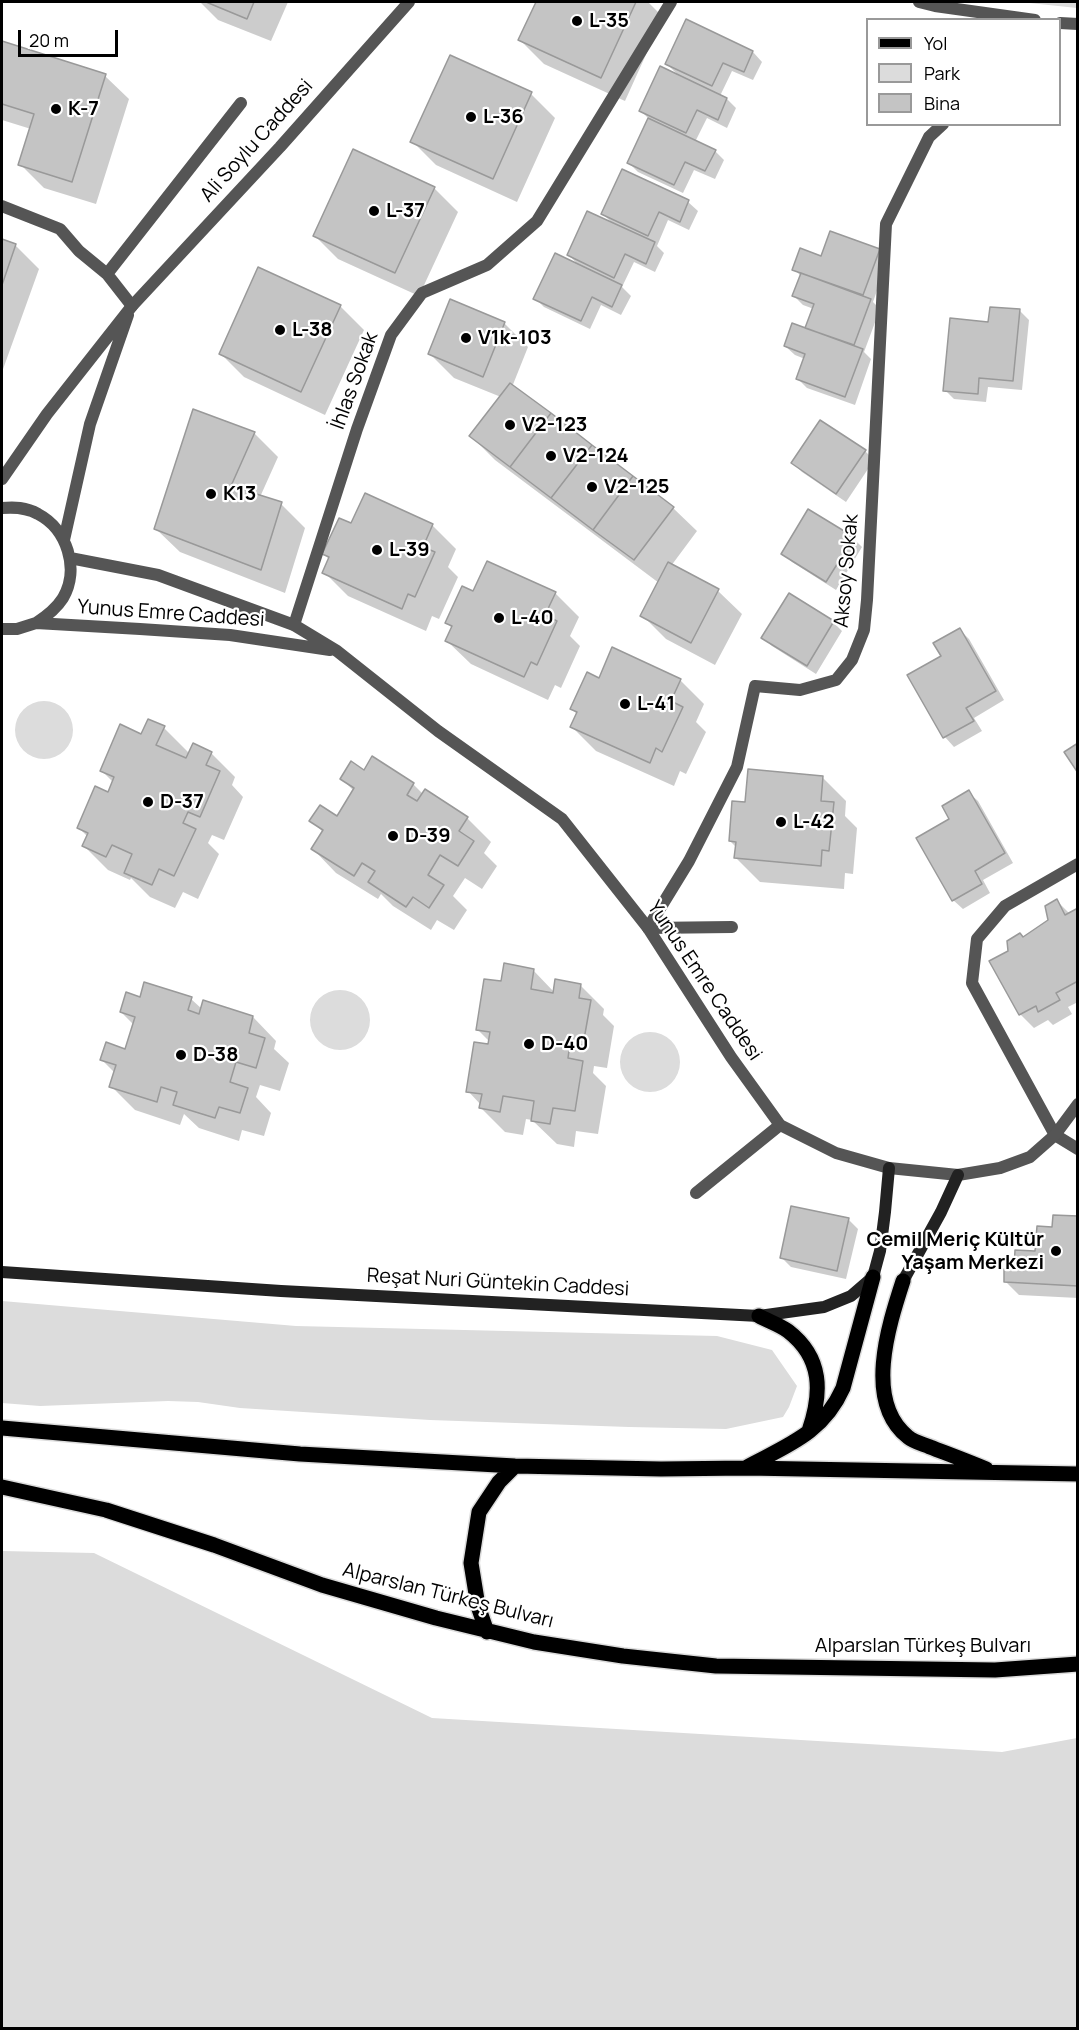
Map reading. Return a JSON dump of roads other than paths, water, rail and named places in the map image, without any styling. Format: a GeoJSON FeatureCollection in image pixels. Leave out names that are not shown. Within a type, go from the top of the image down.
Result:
{"type":"FeatureCollection","features":[{"type":"Feature","properties":{"kind":"main road"},"geometry":{"type":"LineString","coordinates":[[747,1468],[808,1434],[836,1404],[843,1388],[880,1251],[888,1168]]}},
{"type":"Feature","properties":{"kind":"main road"},"geometry":{"type":"LineString","coordinates":[[958,1174],[941,1212],[903,1281],[895,1305],[883,1365],[883,1394],[891,1420],[910,1439],[997,1473]]}},
{"type":"Feature","properties":{"kind":"main road","name":"Reşat Nuri Güntekin Caddesi"},"geometry":{"type":"LineString","coordinates":[[2,1272],[281,1291],[759,1316],[824,1307],[851,1296],[873,1277]]}},
{"type":"Feature","properties":{"kind":"main road"},"geometry":{"type":"LineString","coordinates":[[759,1316],[787,1330],[804,1347],[810,1357],[816,1372],[818,1393],[817,1408],[808,1434]]}},
{"type":"Feature","properties":{"kind":"main road"},"geometry":{"type":"LineString","coordinates":[[2,1428],[300,1454],[515,1466],[1077,1474]]}},
{"type":"Feature","properties":{"kind":"main road"},"geometry":{"type":"LineString","coordinates":[[487,1632],[478,1606],[471,1563],[479,1512],[499,1482],[515,1466]]}},
{"type":"Feature","properties":{"kind":"main road","name":"Alparslan Türkeş Bulvarı"},"geometry":{"type":"LineString","coordinates":[[2,1487],[106,1510],[214,1545],[322,1585],[487,1632],[534,1642],[622,1656],[716,1666],[996,1670],[1077,1664]]}},
{"type":"Feature","properties":{"kind":"street","name":"Ali Soylu Caddesi"},"geometry":{"type":"LineString","coordinates":[[2,479],[47,414],[132,306],[280,147],[409,2]]}},
{"type":"Feature","properties":{"kind":"street","name":"İhlas Sokak"},"geometry":{"type":"LineString","coordinates":[[294,625],[357,429],[391,335],[422,293],[487,265],[537,221],[671,2]]}},
{"type":"Feature","properties":{"kind":"street"},"geometry":{"type":"LineString","coordinates":[[919,2],[1021,18]]}},
{"type":"Feature","properties":{"kind":"street"},"geometry":{"type":"LineString","coordinates":[[1061,23],[1077,24]]}},
{"type":"Feature","properties":{"kind":"street"},"geometry":{"type":"LineString","coordinates":[[107,274],[241,103]]}},
{"type":"Feature","properties":{"kind":"street","name":"Aksoy Sokak"},"geometry":{"type":"LineString","coordinates":[[648,928],[689,861],[737,767],[755,686],[800,690],[836,680],[852,660],[864,630],[886,224],[929,137],[941,126]]}},
{"type":"Feature","properties":{"kind":"street"},"geometry":{"type":"LineString","coordinates":[[2,206],[60,229],[79,251],[107,274],[132,306]]}},
{"type":"Feature","properties":{"kind":"street","name":"Ali Soylu Caddesi"},"geometry":{"type":"LineString","coordinates":[[64,540],[90,424],[132,306]]}},
{"type":"Feature","properties":{"kind":"street"},"geometry":{"type":"LineString","coordinates":[[2,508],[16,507],[37,513],[54,524],[64,540],[70,558],[70,578],[64,597],[53,612],[36,623]]}},
{"type":"Feature","properties":{"kind":"street","name":"Yunus Emre Caddesi"},"geometry":{"type":"LineString","coordinates":[[70,558],[158,575],[294,625],[337,651],[438,731],[562,819],[648,928],[731,1057],[780,1125],[836,1153],[888,1168],[958,1174],[1000,1168],[1030,1157],[1055,1136],[1077,1104]]}},
{"type":"Feature","properties":{"kind":"street","name":"Yunus Emre Caddesi"},"geometry":{"type":"LineString","coordinates":[[2,629],[17,629],[36,623],[230,635],[337,651]]}},
{"type":"Feature","properties":{"kind":"street"},"geometry":{"type":"LineString","coordinates":[[1077,864],[1005,906],[977,939],[972,983],[1055,1136],[1077,1149]]}},
{"type":"Feature","properties":{"kind":"street"},"geometry":{"type":"LineString","coordinates":[[648,928],[732,927]]}},
{"type":"Feature","properties":{"kind":"street"},"geometry":{"type":"LineString","coordinates":[[696,1193],[780,1125]]}},
{"type":"Feature","properties":{"kind":"place","name":"L-35"},"geometry":{"type":"Point","coordinates":[577,21]}},
{"type":"Feature","properties":{"kind":"place","name":"K-7"},"geometry":{"type":"Point","coordinates":[56,109]}},
{"type":"Feature","properties":{"kind":"place","name":"L-36"},"geometry":{"type":"Point","coordinates":[471,117]}},
{"type":"Feature","properties":{"kind":"place","name":"L-37"},"geometry":{"type":"Point","coordinates":[374,211]}},
{"type":"Feature","properties":{"kind":"place","name":"L-38"},"geometry":{"type":"Point","coordinates":[280,330]}},
{"type":"Feature","properties":{"kind":"place","name":"V1k-103"},"geometry":{"type":"Point","coordinates":[466,338]}},
{"type":"Feature","properties":{"kind":"place","name":"V2-123"},"geometry":{"type":"Point","coordinates":[510,425]}},
{"type":"Feature","properties":{"kind":"place","name":"V2-124"},"geometry":{"type":"Point","coordinates":[551,456]}},
{"type":"Feature","properties":{"kind":"place","name":"V2-125"},"geometry":{"type":"Point","coordinates":[592,487]}},
{"type":"Feature","properties":{"kind":"place","name":"K13"},"geometry":{"type":"Point","coordinates":[211,494]}},
{"type":"Feature","properties":{"kind":"place","name":"L-39"},"geometry":{"type":"Point","coordinates":[377,550]}},
{"type":"Feature","properties":{"kind":"place","name":"L-40"},"geometry":{"type":"Point","coordinates":[499,618]}},
{"type":"Feature","properties":{"kind":"place","name":"L-41"},"geometry":{"type":"Point","coordinates":[625,704]}},
{"type":"Feature","properties":{"kind":"place","name":"D-37"},"geometry":{"type":"Point","coordinates":[148,802]}},
{"type":"Feature","properties":{"kind":"place","name":"L-42"},"geometry":{"type":"Point","coordinates":[781,822]}},
{"type":"Feature","properties":{"kind":"place","name":"D-39"},"geometry":{"type":"Point","coordinates":[393,836]}},
{"type":"Feature","properties":{"kind":"place","name":"D-40"},"geometry":{"type":"Point","coordinates":[529,1044]}},
{"type":"Feature","properties":{"kind":"place","name":"D-38"},"geometry":{"type":"Point","coordinates":[181,1055]}},
{"type":"Feature","properties":{"kind":"place","name":"Cemil Meriç Kültür Yaşam Merkezi"},"geometry":{"type":"Point","coordinates":[1056,1251]}}]}
